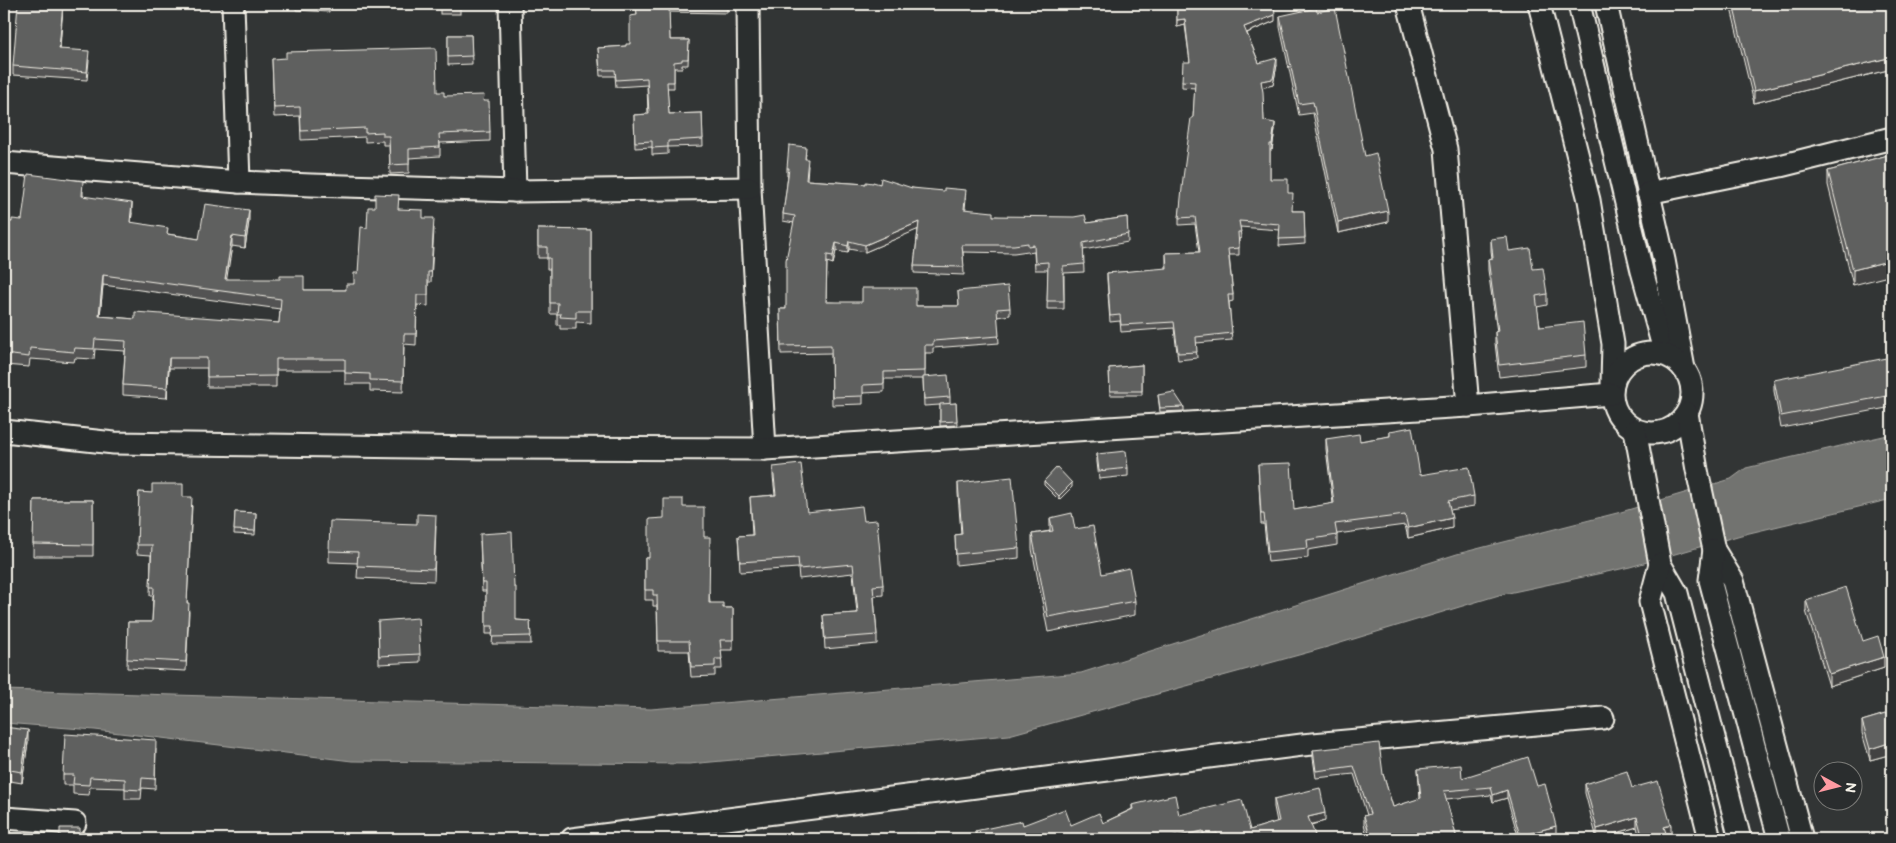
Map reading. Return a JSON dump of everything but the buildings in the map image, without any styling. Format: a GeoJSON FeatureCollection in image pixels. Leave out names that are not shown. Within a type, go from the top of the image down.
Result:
{"type":"FeatureCollection","features":[{"type":"Feature","properties":{"kind":"street"},"geometry":{"type":"LineString","coordinates":[[233,4],[239,182]]}},
{"type":"Feature","properties":{"kind":"street"},"geometry":{"type":"LineString","coordinates":[[510,4],[515,192]]}},
{"type":"Feature","properties":{"kind":"street"},"geometry":{"type":"LineString","coordinates":[[748,4],[750,188],[765,449]]}},
{"type":"Feature","properties":{"kind":"street"},"geometry":{"type":"LineString","coordinates":[[1408,4],[1446,149],[1468,406]]}},
{"type":"Feature","properties":{"kind":"street"},"geometry":{"type":"LineString","coordinates":[[1539,4],[1590,210],[1613,344],[1612,389],[1613,406],[1618,416],[1626,424],[1635,430],[1646,433],[1664,431],[1679,422],[1687,413],[1691,402],[1692,390],[1690,379],[1676,360],[1665,354],[1651,352],[1632,357],[1618,370],[1612,389]]}},
{"type":"Feature","properties":{"kind":"street"},"geometry":{"type":"LineString","coordinates":[[1579,4],[1642,271],[1665,354]]}},
{"type":"Feature","properties":{"kind":"street"},"geometry":{"type":"LineString","coordinates":[[1606,4],[1664,260],[1684,369]]}},
{"type":"Feature","properties":{"kind":"street"},"geometry":{"type":"LineString","coordinates":[[1648,193],[1780,166],[1892,138]]}},
{"type":"Feature","properties":{"kind":"street"},"geometry":{"type":"LineString","coordinates":[[4,163],[239,182],[515,192],[750,188]]}},
{"type":"Feature","properties":{"kind":"street"},"geometry":{"type":"LineString","coordinates":[[4,431],[114,443],[487,448],[765,449],[1468,406],[1612,389]]}},
{"type":"Feature","properties":{"kind":"street"},"geometry":{"type":"LineString","coordinates":[[1687,413],[1714,550],[1733,581],[1802,839]]}},
{"type":"Feature","properties":{"kind":"street"},"geometry":{"type":"LineString","coordinates":[[1635,430],[1660,564],[1677,593],[1740,839]]}},
{"type":"Feature","properties":{"kind":"street"},"geometry":{"type":"LineString","coordinates":[[1714,550],[1710,580],[1779,839]]}},
{"type":"Feature","properties":{"kind":"street"},"geometry":{"type":"LineString","coordinates":[[1660,564],[1650,602],[1710,839]]}},
{"type":"Feature","properties":{"kind":"street"},"geometry":{"type":"LineString","coordinates":[[572,839],[1302,745],[1603,718]]}},
{"type":"Feature","properties":{"kind":"street"},"geometry":{"type":"LineString","coordinates":[[4,818],[75,823]]}},
{"type":"Feature","properties":{"kind":"shaded area"},"geometry":{"type":"Polygon","coordinates":[[[1892,434],[1892,499],[1741,535],[1630,567],[1499,595],[1324,648],[1009,735],[689,764],[352,761],[95,730],[4,723],[4,690],[651,709],[1081,673],[1457,554],[1621,512],[1731,479],[1746,468],[1892,434]]]}}]}
